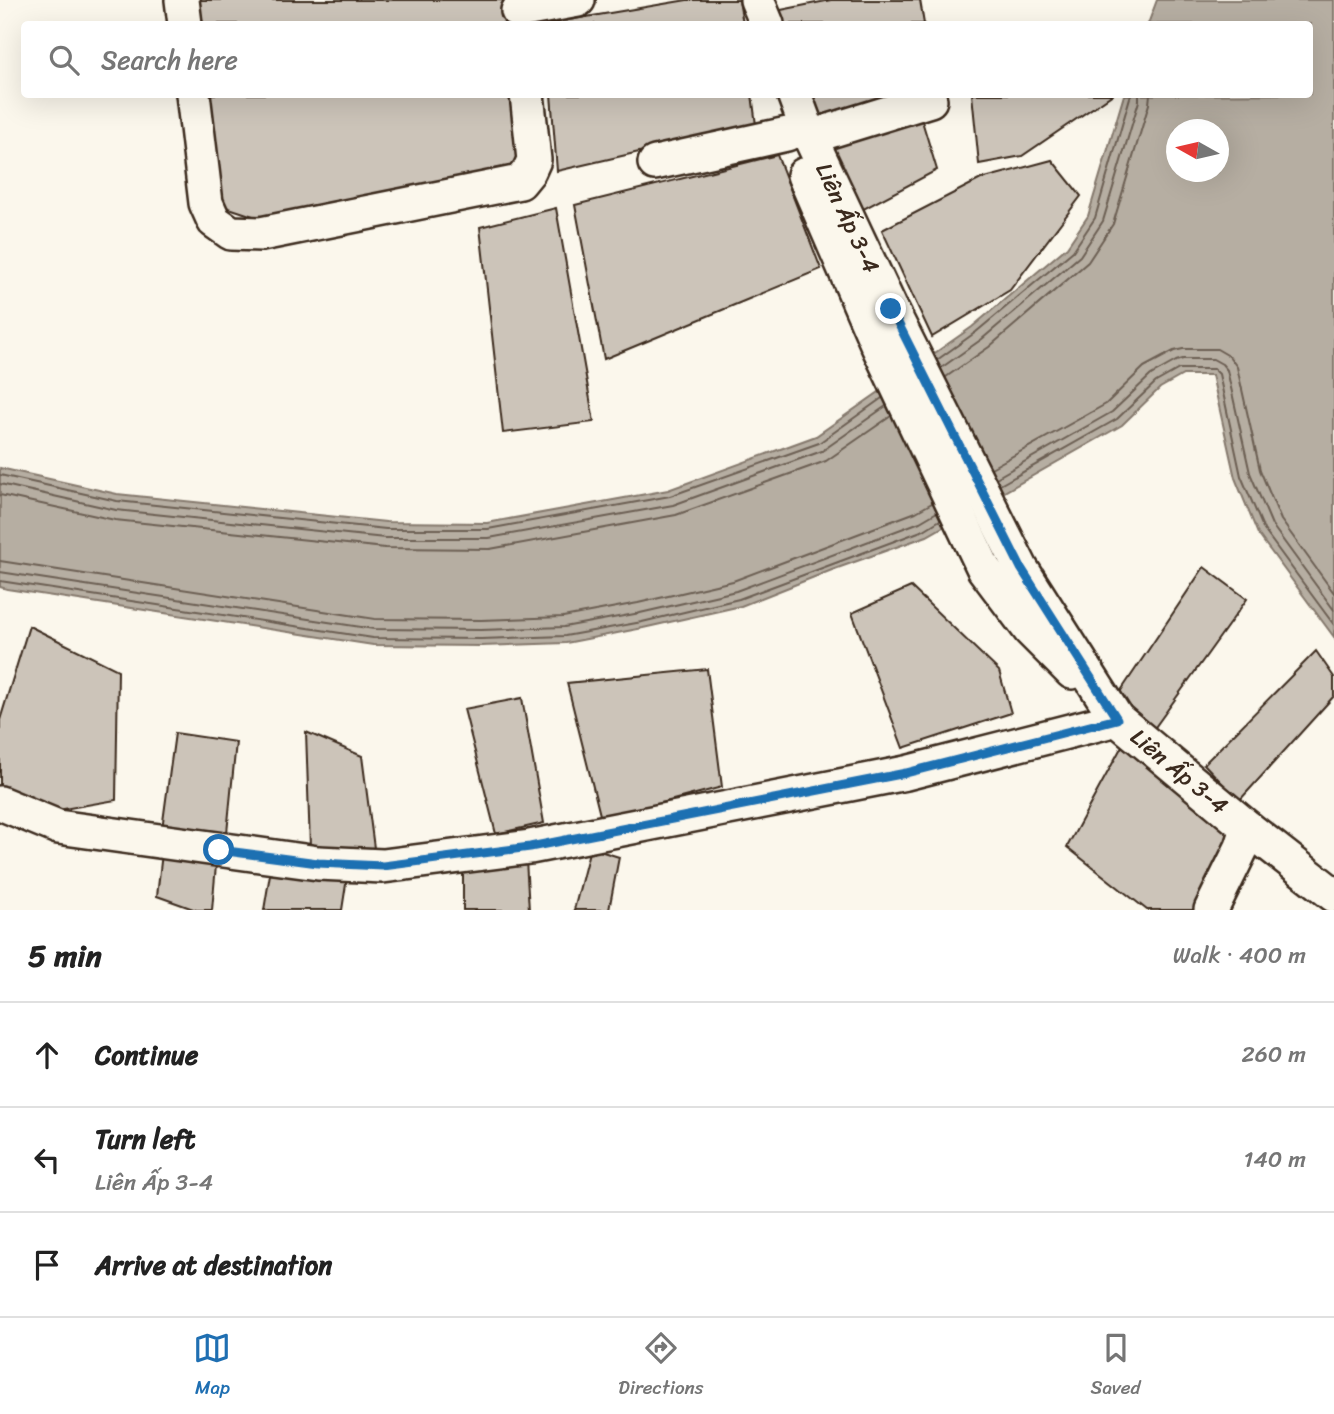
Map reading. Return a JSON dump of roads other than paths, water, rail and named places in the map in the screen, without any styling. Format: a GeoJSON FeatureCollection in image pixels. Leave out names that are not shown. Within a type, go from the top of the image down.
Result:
{"type":"FeatureCollection","features":[{"type":"Feature","properties":{"kind":"street"},"geometry":{"type":"LineString","coordinates":[[182,0],[185,21]]}},
{"type":"Feature","properties":{"kind":"street"},"geometry":{"type":"LineString","coordinates":[[519,12],[579,0]]}},
{"type":"Feature","properties":{"kind":"street"},"geometry":{"type":"LineString","coordinates":[[193,98],[205,203],[214,220],[231,233],[261,234],[520,182],[534,160],[527,98]]}},
{"type":"Feature","properties":{"kind":"street"},"geometry":{"type":"LineString","coordinates":[[0,803],[58,827],[318,863],[383,866],[530,847],[906,773],[1117,719],[1030,630],[984,569],[878,346],[798,135],[779,98]]}},
{"type":"Feature","properties":{"kind":"street","name":"Liên Ấp 3-4"},"geometry":{"type":"LineString","coordinates":[[794,98],[798,135],[891,309],[1021,568],[1117,719],[1248,828],[1334,894]]}},
{"type":"Feature","properties":{"kind":"street"},"geometry":{"type":"LineString","coordinates":[[655,163],[798,135],[930,100]]}},
{"type":"Feature","properties":{"kind":"street"},"geometry":{"type":"LineString","coordinates":[[1211,910],[1242,847],[1248,828]]}},
{"type":"Feature","properties":{"kind":"water"},"geometry":{"type":"Polygon","coordinates":[[[1157,0],[1334,0],[1334,637],[1258,534],[1235,478],[1212,375],[1183,375],[1160,388],[1122,425],[927,536],[741,606],[566,643],[481,646],[373,645],[0,587],[0,468],[117,494],[386,522],[487,523],[668,490],[816,436],[972,327],[1067,247],[1088,216],[1123,98],[1313,98],[1313,21],[1149,21],[1157,0]]]}}]}
